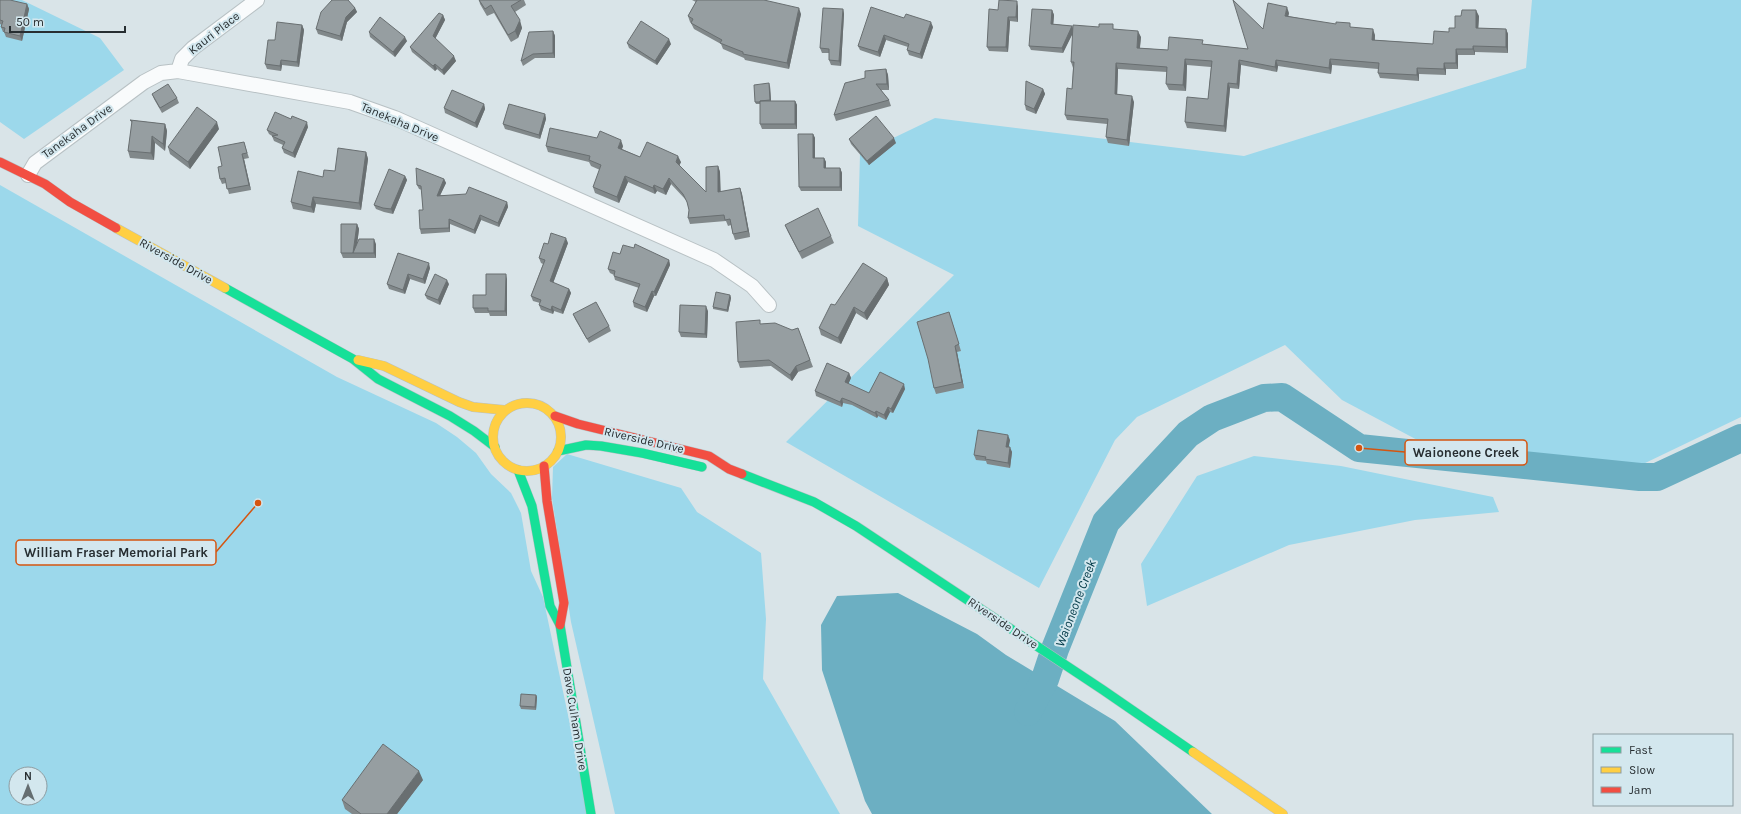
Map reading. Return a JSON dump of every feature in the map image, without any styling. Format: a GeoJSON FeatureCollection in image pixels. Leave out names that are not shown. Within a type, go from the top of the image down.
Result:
{"type":"FeatureCollection","features":[{"type":"Feature","properties":{"kind":"main road","name":"Riverside Drive"},"geometry":{"type":"LineString","coordinates":[[0,162],[28,175],[60,193],[70,202],[353,359],[378,379],[450,416],[474,431],[495,447]]}},
{"type":"Feature","properties":{"kind":"main road","name":"Riverside Drive"},"geometry":{"type":"LineString","coordinates":[[353,359],[384,366],[459,402],[474,407],[504,410]]}},
{"type":"Feature","properties":{"kind":"main road"},"geometry":{"type":"LineString","coordinates":[[527,402],[538,404],[555,416],[560,428],[561,439],[558,450],[554,457],[538,470],[518,470],[505,462],[498,454],[495,447],[493,431],[496,421],[504,410],[527,402]]}},
{"type":"Feature","properties":{"kind":"main road","name":"Riverside Drive"},"geometry":{"type":"LineString","coordinates":[[555,416],[578,424],[710,456],[729,469],[769,483],[814,502],[856,526],[1037,645],[1283,814]]}},
{"type":"Feature","properties":{"kind":"main road","name":"Riverside Drive"},"geometry":{"type":"LineString","coordinates":[[558,450],[586,445],[601,446],[642,453],[706,468],[729,469]]}},
{"type":"Feature","properties":{"kind":"main road","name":"Dave Culham Drive"},"geometry":{"type":"LineString","coordinates":[[544,466],[547,501],[564,603],[560,625]]}},
{"type":"Feature","properties":{"kind":"main road","name":"Dave Culham Drive"},"geometry":{"type":"LineString","coordinates":[[518,470],[532,506],[550,606],[560,625],[591,814]]}},
{"type":"Feature","properties":{"kind":"street","name":"Kauri Place"},"geometry":{"type":"LineString","coordinates":[[178,71],[182,59],[193,48],[257,0]]}},
{"type":"Feature","properties":{"kind":"street","name":"Tanekaha Drive"},"geometry":{"type":"LineString","coordinates":[[28,175],[35,163],[144,82],[161,73],[178,71],[350,102],[366,107],[714,260],[752,286],[769,304]]}},
{"type":"Feature","properties":{"kind":"shaded area"},"geometry":{"type":"Polygon","coordinates":[[[0,0],[22,0],[100,38],[124,70],[24,139],[0,122],[0,0]]]}},
{"type":"Feature","properties":{"kind":"shaded area"},"geometry":{"type":"Polygon","coordinates":[[[1532,0],[1741,0],[1741,417],[1641,465],[1455,460],[1342,400],[1285,345],[1137,417],[1115,440],[1039,588],[786,442],[954,275],[858,226],[860,154],[935,118],[1244,156],[1526,68],[1532,0]]]}},
{"type":"Feature","properties":{"kind":"shaded area"},"geometry":{"type":"Polygon","coordinates":[[[0,185],[337,377],[436,423],[457,437],[476,453],[491,474],[511,493],[521,513],[531,571],[543,597],[589,814],[0,814],[0,185]]]}},
{"type":"Feature","properties":{"kind":"shaded area"},"geometry":{"type":"Polygon","coordinates":[[[567,454],[681,488],[697,512],[761,553],[766,619],[763,679],[840,814],[615,814],[571,622],[552,498],[553,467],[567,454]]]}},
{"type":"Feature","properties":{"kind":"shaded area"},"geometry":{"type":"Polygon","coordinates":[[[1254,456],[1341,466],[1493,497],[1499,512],[1415,520],[1289,545],[1147,606],[1141,564],[1197,476],[1254,456]]]}},
{"type":"Feature","properties":{"kind":"shaded area"},"geometry":{"type":"Polygon","coordinates":[[[898,593],[977,634],[1006,655],[1115,721],[1212,814],[872,814],[865,801],[822,670],[821,625],[837,596],[898,593]]]}},
{"type":"Feature","properties":{"kind":"building"},"geometry":{"type":"Polygon","coordinates":[[[0,0],[10,0],[27,4],[20,36],[4,32],[5,28],[1,27],[3,21],[0,20],[0,0]]]}},
{"type":"Feature","properties":{"kind":"building"},"geometry":{"type":"Polygon","coordinates":[[[332,0],[348,0],[355,8],[346,17],[340,36],[316,29],[321,12],[332,0]]]}},
{"type":"Feature","properties":{"kind":"building"},"geometry":{"type":"Polygon","coordinates":[[[479,0],[521,0],[511,6],[520,20],[515,31],[508,35],[491,5],[485,9],[479,0]]]}},
{"type":"Feature","properties":{"kind":"building"},"geometry":{"type":"Polygon","coordinates":[[[697,0],[764,0],[799,8],[787,63],[743,54],[743,52],[720,43],[722,40],[691,23],[693,19],[688,16],[697,0]]]}},
{"type":"Feature","properties":{"kind":"building"},"geometry":{"type":"Polygon","coordinates":[[[999,0],[1017,1],[1016,17],[1008,17],[1006,47],[987,47],[989,9],[998,10],[999,0]]]}},
{"type":"Feature","properties":{"kind":"building"},"geometry":{"type":"Polygon","coordinates":[[[1233,0],[1263,29],[1268,3],[1287,7],[1285,16],[1336,24],[1336,22],[1350,23],[1350,27],[1373,29],[1372,40],[1433,44],[1434,31],[1449,32],[1449,28],[1455,28],[1455,16],[1461,16],[1462,10],[1476,10],[1476,28],[1506,29],[1506,47],[1473,46],[1473,49],[1456,49],[1456,63],[1444,63],[1444,69],[1417,68],[1417,75],[1378,73],[1379,63],[1330,59],[1329,68],[1276,60],[1275,67],[1239,60],[1237,84],[1228,83],[1224,126],[1185,122],[1187,97],[1208,99],[1212,61],[1185,59],[1183,85],[1166,84],[1167,67],[1116,63],[1115,94],[1132,96],[1127,140],[1106,137],[1108,119],[1065,115],[1067,88],[1072,89],[1074,62],[1071,62],[1073,25],[1099,27],[1099,24],[1113,24],[1113,29],[1138,31],[1137,48],[1168,50],[1169,37],[1203,40],[1202,44],[1248,49],[1233,0]]]}},
{"type":"Feature","properties":{"kind":"building"},"geometry":{"type":"Polygon","coordinates":[[[871,7],[904,18],[906,14],[931,22],[920,54],[907,50],[909,44],[884,35],[878,52],[858,46],[871,7]]]}},
{"type":"Feature","properties":{"kind":"building"},"geometry":{"type":"Polygon","coordinates":[[[823,8],[843,9],[839,61],[829,60],[829,49],[820,48],[823,8]]]}},
{"type":"Feature","properties":{"kind":"building"},"geometry":{"type":"Polygon","coordinates":[[[1032,9],[1052,10],[1051,24],[1072,26],[1062,48],[1029,46],[1032,9]]]}},
{"type":"Feature","properties":{"kind":"building"},"geometry":{"type":"Polygon","coordinates":[[[439,13],[443,15],[433,36],[454,56],[442,70],[435,64],[433,66],[410,47],[439,13]]]}},
{"type":"Feature","properties":{"kind":"building"},"geometry":{"type":"Polygon","coordinates":[[[380,17],[405,37],[393,52],[369,32],[380,17]]]}},
{"type":"Feature","properties":{"kind":"building"},"geometry":{"type":"Polygon","coordinates":[[[641,21],[669,39],[655,61],[627,43],[641,21]]]}},
{"type":"Feature","properties":{"kind":"building"},"geometry":{"type":"Polygon","coordinates":[[[277,22],[302,25],[297,62],[281,60],[280,66],[265,64],[268,40],[275,40],[277,22]]]}},
{"type":"Feature","properties":{"kind":"building"},"geometry":{"type":"Polygon","coordinates":[[[553,31],[553,53],[533,54],[521,61],[529,32],[553,31]]]}},
{"type":"Feature","properties":{"kind":"building"},"geometry":{"type":"Polygon","coordinates":[[[886,69],[887,84],[876,84],[889,100],[834,115],[845,83],[865,78],[865,71],[886,69]]]}},
{"type":"Feature","properties":{"kind":"building"},"geometry":{"type":"Polygon","coordinates":[[[1026,81],[1043,89],[1034,109],[1025,105],[1026,81]]]}},
{"type":"Feature","properties":{"kind":"building"},"geometry":{"type":"Polygon","coordinates":[[[769,83],[770,100],[755,102],[754,85],[769,83]]]}},
{"type":"Feature","properties":{"kind":"building"},"geometry":{"type":"Polygon","coordinates":[[[168,84],[177,98],[160,108],[152,94],[168,84]]]}},
{"type":"Feature","properties":{"kind":"building"},"geometry":{"type":"Polygon","coordinates":[[[452,90],[484,104],[475,123],[444,108],[452,90]]]}},
{"type":"Feature","properties":{"kind":"building"},"geometry":{"type":"Polygon","coordinates":[[[760,101],[795,101],[795,124],[760,124],[760,101]]]}},
{"type":"Feature","properties":{"kind":"building"},"geometry":{"type":"Polygon","coordinates":[[[509,104],[545,114],[539,135],[503,124],[509,104]]]}},
{"type":"Feature","properties":{"kind":"building"},"geometry":{"type":"Polygon","coordinates":[[[197,107],[217,122],[188,162],[168,147],[197,107]]]}},
{"type":"Feature","properties":{"kind":"building"},"geometry":{"type":"Polygon","coordinates":[[[275,112],[291,119],[292,116],[307,122],[293,153],[282,148],[285,142],[272,136],[278,135],[267,130],[275,112]]]}},
{"type":"Feature","properties":{"kind":"building"},"geometry":{"type":"Polygon","coordinates":[[[876,116],[894,138],[867,161],[849,139],[876,116]]]}},
{"type":"Feature","properties":{"kind":"building"},"geometry":{"type":"Polygon","coordinates":[[[130,120],[165,124],[163,144],[152,136],[151,153],[128,151],[132,121],[130,120]]]}},
{"type":"Feature","properties":{"kind":"building"},"geometry":{"type":"Polygon","coordinates":[[[550,128],[597,138],[600,131],[621,140],[618,148],[640,157],[647,142],[678,156],[676,162],[706,192],[706,167],[718,166],[718,192],[740,188],[748,231],[733,234],[730,219],[725,220],[724,215],[688,218],[689,210],[687,202],[683,194],[669,178],[663,189],[654,185],[653,188],[625,176],[617,197],[593,187],[601,165],[589,160],[590,156],[546,146],[550,128]]]}},
{"type":"Feature","properties":{"kind":"building"},"geometry":{"type":"Polygon","coordinates":[[[798,134],[813,134],[813,158],[824,158],[824,168],[840,168],[840,187],[799,187],[798,134]]]}},
{"type":"Feature","properties":{"kind":"building"},"geometry":{"type":"Polygon","coordinates":[[[244,142],[247,153],[242,154],[249,185],[227,189],[225,178],[220,179],[218,167],[222,166],[218,147],[244,142]]]}},
{"type":"Feature","properties":{"kind":"building"},"geometry":{"type":"Polygon","coordinates":[[[338,148],[366,152],[359,203],[313,197],[311,207],[291,202],[298,171],[323,177],[324,170],[335,171],[338,148]]]}},
{"type":"Feature","properties":{"kind":"building"},"geometry":{"type":"Polygon","coordinates":[[[416,168],[444,179],[437,196],[466,194],[469,187],[507,202],[498,223],[480,215],[474,230],[449,219],[449,228],[420,229],[419,210],[423,210],[421,186],[417,185],[416,168]]]}},
{"type":"Feature","properties":{"kind":"building"},"geometry":{"type":"Polygon","coordinates":[[[389,169],[405,176],[391,209],[374,205],[389,169]]]}},
{"type":"Feature","properties":{"kind":"building"},"geometry":{"type":"Polygon","coordinates":[[[818,208],[831,236],[799,252],[785,225],[818,208]]]}},
{"type":"Feature","properties":{"kind":"building"},"geometry":{"type":"Polygon","coordinates":[[[341,224],[357,224],[353,253],[341,253],[341,224]]]}},
{"type":"Feature","properties":{"kind":"building"},"geometry":{"type":"Polygon","coordinates":[[[551,233],[566,238],[550,281],[569,289],[561,310],[552,306],[551,310],[539,305],[541,300],[531,296],[545,260],[539,258],[544,243],[548,244],[551,233]]]}},
{"type":"Feature","properties":{"kind":"building"},"geometry":{"type":"Polygon","coordinates":[[[359,239],[374,239],[374,253],[353,253],[359,239]]]}},
{"type":"Feature","properties":{"kind":"building"},"geometry":{"type":"Polygon","coordinates":[[[635,244],[669,260],[645,307],[633,302],[640,284],[614,276],[615,271],[608,269],[613,252],[620,254],[623,245],[634,248],[635,244]]]}},
{"type":"Feature","properties":{"kind":"building"},"geometry":{"type":"Polygon","coordinates":[[[398,253],[429,263],[423,279],[408,274],[403,290],[387,284],[398,253]]]}},
{"type":"Feature","properties":{"kind":"building"},"geometry":{"type":"Polygon","coordinates":[[[863,263],[887,278],[864,313],[854,307],[838,338],[819,328],[831,304],[835,305],[863,263]]]}},
{"type":"Feature","properties":{"kind":"building"},"geometry":{"type":"Polygon","coordinates":[[[435,274],[447,280],[438,300],[425,295],[435,274]]]}},
{"type":"Feature","properties":{"kind":"building"},"geometry":{"type":"Polygon","coordinates":[[[486,274],[506,274],[505,311],[488,311],[488,308],[473,308],[473,295],[486,295],[486,274]]]}},
{"type":"Feature","properties":{"kind":"building"},"geometry":{"type":"Polygon","coordinates":[[[716,292],[730,295],[727,310],[713,307],[716,292]]]}},
{"type":"Feature","properties":{"kind":"building"},"geometry":{"type":"Polygon","coordinates":[[[596,302],[609,326],[587,339],[573,314],[596,302]]]}},
{"type":"Feature","properties":{"kind":"building"},"geometry":{"type":"Polygon","coordinates":[[[680,305],[706,306],[705,334],[679,332],[680,305]]]}},
{"type":"Feature","properties":{"kind":"building"},"geometry":{"type":"Polygon","coordinates":[[[949,312],[959,344],[955,346],[962,382],[934,388],[928,359],[917,322],[949,312]]]}},
{"type":"Feature","properties":{"kind":"building"},"geometry":{"type":"Polygon","coordinates":[[[760,320],[760,324],[775,323],[792,330],[798,328],[810,360],[796,366],[790,375],[769,360],[738,362],[736,322],[760,320]]]}},
{"type":"Feature","properties":{"kind":"building"},"geometry":{"type":"Polygon","coordinates":[[[827,363],[849,373],[845,382],[869,393],[880,372],[904,384],[891,409],[888,407],[884,415],[876,411],[875,413],[842,398],[840,402],[815,391],[827,363]]]}},
{"type":"Feature","properties":{"kind":"building"},"geometry":{"type":"Polygon","coordinates":[[[978,430],[1008,435],[1006,447],[1010,447],[1008,463],[985,459],[986,457],[974,455],[978,430]]]}},
{"type":"Feature","properties":{"kind":"building"},"geometry":{"type":"Polygon","coordinates":[[[521,694],[536,695],[535,707],[520,706],[521,694]]]}},
{"type":"Feature","properties":{"kind":"building"},"geometry":{"type":"Polygon","coordinates":[[[383,744],[419,771],[387,814],[361,814],[342,800],[383,744]]]}},
{"type":"Feature","properties":{"kind":"waterway","name":"Waioneone Creek"},"geometry":{"type":"LineString","coordinates":[[1028,712],[1045,679],[1055,649],[1106,522],[1188,434],[1212,418],[1264,398],[1282,397],[1359,448],[1640,477],[1657,477],[1741,438]]}},
{"type":"Feature","properties":{"kind":"traffic: fast"},"geometry":{"type":"LineString","coordinates":[[225,288],[353,359],[378,379],[450,416],[474,431],[495,447]]}},
{"type":"Feature","properties":{"kind":"traffic: fast"},"geometry":{"type":"LineString","coordinates":[[558,451],[586,445],[601,446],[642,453],[702,467]]}},
{"type":"Feature","properties":{"kind":"traffic: fast"},"geometry":{"type":"LineString","coordinates":[[518,470],[532,506],[550,606],[560,625],[591,814]]}},
{"type":"Feature","properties":{"kind":"traffic: fast"},"geometry":{"type":"LineString","coordinates":[[742,474],[814,502],[856,526],[1103,690],[1193,752]]}},
{"type":"Feature","properties":{"kind":"traffic: slow"},"geometry":{"type":"LineString","coordinates":[[116,228],[225,288]]}},
{"type":"Feature","properties":{"kind":"traffic: slow"},"geometry":{"type":"LineString","coordinates":[[358,360],[384,366],[459,402],[473,407],[504,410]]}},
{"type":"Feature","properties":{"kind":"traffic: slow"},"geometry":{"type":"LineString","coordinates":[[527,403],[540,406],[551,413],[558,424],[561,437],[558,450],[551,461],[540,468],[527,471],[514,468],[503,461],[496,450],[493,437],[496,424],[503,413],[514,406],[527,403]]}},
{"type":"Feature","properties":{"kind":"traffic: slow"},"geometry":{"type":"LineString","coordinates":[[1193,752],[1283,814]]}},
{"type":"Feature","properties":{"kind":"traffic: jam"},"geometry":{"type":"LineString","coordinates":[[0,162],[45,184],[70,202],[116,228]]}},
{"type":"Feature","properties":{"kind":"traffic: jam"},"geometry":{"type":"LineString","coordinates":[[555,416],[578,424],[709,456],[729,469],[742,474]]}},
{"type":"Feature","properties":{"kind":"traffic: jam"},"geometry":{"type":"LineString","coordinates":[[544,466],[547,501],[564,603],[560,625]]}},
{"type":"Feature","properties":{"kind":"place","name":"Waioneone Creek"},"geometry":{"type":"Point","coordinates":[1359,448]}},
{"type":"Feature","properties":{"kind":"place","name":"William Fraser Memorial Park"},"geometry":{"type":"Point","coordinates":[258,503]}}]}
